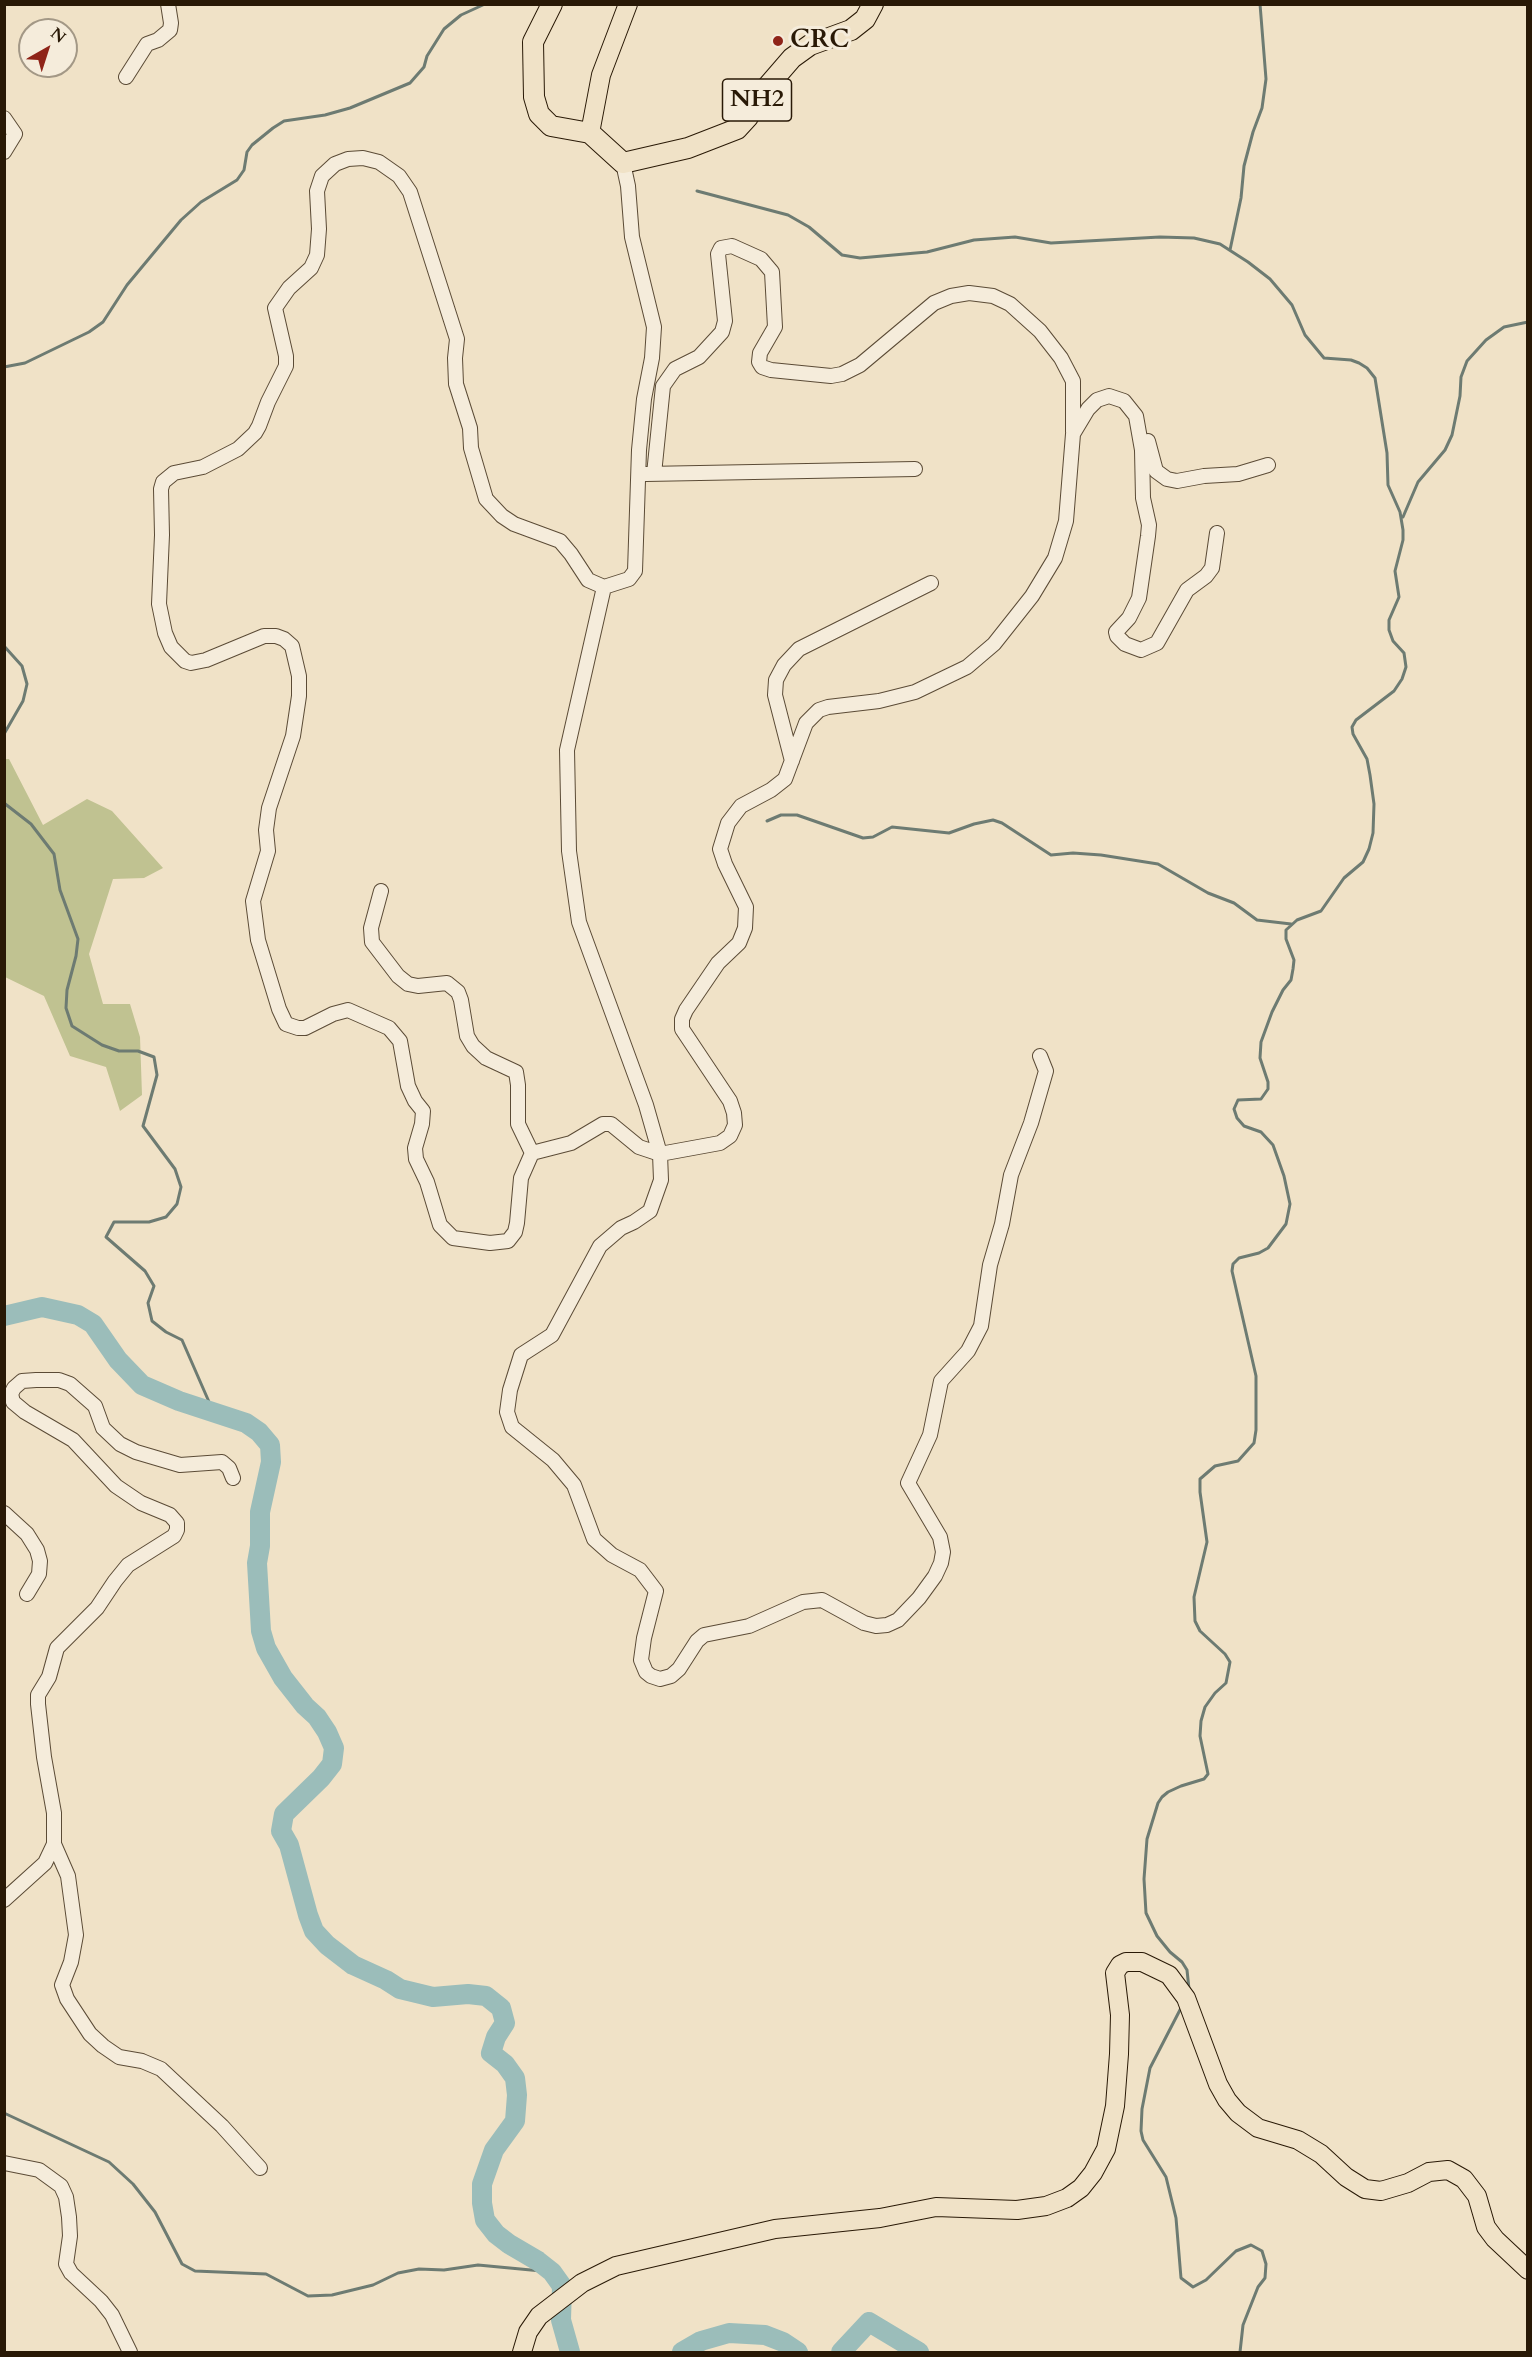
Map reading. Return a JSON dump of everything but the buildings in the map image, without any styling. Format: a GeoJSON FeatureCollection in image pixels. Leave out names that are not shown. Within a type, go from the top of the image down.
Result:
{"type":"FeatureCollection","features":[{"type":"Feature","properties":{"kind":"highway"},"geometry":{"type":"LineString","coordinates":[[552,4],[533,42],[534,97],[539,114],[551,126],[590,133],[623,164]]}},
{"type":"Feature","properties":{"kind":"highway","name":"NH2"},"geometry":{"type":"LineString","coordinates":[[623,164],[688,148],[737,129],[748,117],[760,95],[792,58],[810,45],[851,30],[865,19],[873,4]]}},
{"type":"Feature","properties":{"kind":"main road"},"geometry":{"type":"LineString","coordinates":[[590,133],[601,75],[628,4]]}},
{"type":"Feature","properties":{"kind":"main road"},"geometry":{"type":"LineString","coordinates":[[522,2352],[528,2332],[539,2316],[582,2283],[616,2266],[775,2229],[880,2218],[936,2206],[1017,2210],[1046,2206],[1067,2198],[1081,2188],[1093,2173],[1106,2149],[1114,2106],[1119,2054],[1120,2015],[1115,1973],[1120,1965],[1126,1962],[1142,1962],[1169,1975],[1186,1998],[1218,2084],[1238,2113],[1258,2128],[1298,2140],[1321,2154],[1346,2178],[1365,2189],[1382,2191],[1408,2183],[1429,2172],[1448,2170],[1464,2179],[1477,2196],[1486,2227],[1527,2270]]}},
{"type":"Feature","properties":{"kind":"street"},"geometry":{"type":"LineString","coordinates":[[126,77],[147,44],[158,40],[170,30],[168,4]]}},
{"type":"Feature","properties":{"kind":"street"},"geometry":{"type":"LineString","coordinates":[[4,118],[15,134],[4,152]]}},
{"type":"Feature","properties":{"kind":"street"},"geometry":{"type":"LineString","coordinates":[[623,164],[628,186],[632,237],[654,327],[652,358],[644,399],[638,474],[635,571],[629,579],[604,587],[588,580],[560,541],[514,524],[502,516],[486,499],[471,448],[470,428],[456,384],[457,339],[410,192],[399,176],[379,162],[363,158],[348,159],[335,164],[322,176],[317,191],[319,236],[317,255],[311,268],[289,288],[274,308],[284,346],[286,366],[259,426],[250,439],[237,449],[203,466],[174,473],[163,482],[161,489],[159,604],[161,618],[171,647],[185,661],[198,663],[264,636],[276,636],[292,646],[297,659],[299,686],[296,721],[269,808],[266,830],[268,851],[252,901],[258,940],[279,1009],[286,1024],[298,1028],[305,1028],[333,1014],[348,1010],[382,1024],[400,1041],[408,1086],[423,1111],[415,1148],[416,1159],[428,1182],[440,1225],[453,1238],[490,1243],[501,1243],[511,1238],[517,1223],[520,1178],[532,1153],[571,1143],[594,1128],[608,1123],[620,1130],[639,1147],[660,1154],[720,1143],[730,1136],[735,1125],[730,1101],[682,1029],[682,1019],[686,1010],[718,963],[739,943],[745,928],[747,907],[720,849],[728,823],[741,806],[771,790],[785,779],[793,763],[806,723],[819,710],[828,706],[879,701],[915,692],[967,667],[994,644],[1032,596],[1055,558],[1066,521],[1073,434],[1073,381],[1061,358],[1032,324],[1010,304],[993,296],[969,293],[951,296],[934,303],[860,365],[842,374],[831,376],[771,370],[759,362],[760,353],[775,327],[772,272],[761,259],[732,246],[722,248],[718,254],[725,321],[722,332],[699,357],[675,369],[663,386],[654,474]]}},
{"type":"Feature","properties":{"kind":"street"},"geometry":{"type":"LineString","coordinates":[[1073,434],[1088,409],[1102,398],[1116,397],[1142,418],[1156,471],[1167,479],[1177,481],[1204,476],[1238,474],[1268,465]]}},
{"type":"Feature","properties":{"kind":"street"},"geometry":{"type":"LineString","coordinates":[[1129,406],[1136,416],[1139,430],[1143,498],[1149,525],[1139,598],[1129,618],[1116,632],[1125,644],[1141,650],[1157,643],[1186,590],[1206,576],[1212,568],[1217,533]]}},
{"type":"Feature","properties":{"kind":"street"},"geometry":{"type":"LineString","coordinates":[[638,474],[915,469]]}},
{"type":"Feature","properties":{"kind":"street"},"geometry":{"type":"LineString","coordinates":[[793,763],[776,695],[776,680],[784,665],[799,649],[931,583]]}},
{"type":"Feature","properties":{"kind":"street"},"geometry":{"type":"LineString","coordinates":[[604,587],[567,750],[569,851],[579,922],[645,1105],[660,1154],[661,1180],[650,1211],[621,1228],[600,1246],[552,1335],[520,1355],[510,1390],[507,1412],[512,1427],[553,1460],[574,1485],[594,1539],[612,1555],[640,1570],[656,1591],[641,1660],[646,1672],[660,1679],[671,1676],[704,1635],[748,1626],[803,1602],[822,1600],[864,1623],[876,1626],[887,1625],[898,1620],[919,1598],[941,1563],[943,1552],[940,1537],[908,1483],[930,1435],[941,1381],[968,1351],[981,1326],[990,1265],[1002,1224],[1011,1175],[1031,1123],[1046,1071],[1040,1056]]}},
{"type":"Feature","properties":{"kind":"street"},"geometry":{"type":"LineString","coordinates":[[381,891],[371,928],[372,942],[398,976],[408,984],[422,986],[447,983],[458,992],[462,1000],[467,1036],[473,1046],[486,1058],[516,1071],[518,1124],[532,1153]]}},
{"type":"Feature","properties":{"kind":"street"},"geometry":{"type":"LineString","coordinates":[[233,1478],[222,1462],[180,1465],[136,1452],[120,1444],[103,1428],[96,1406],[70,1384],[59,1380],[22,1381],[11,1394],[13,1402],[25,1412],[73,1440],[127,1494],[170,1515],[177,1523],[174,1536],[129,1564],[98,1608],[57,1648],[49,1677],[38,1695],[44,1757],[54,1813],[54,1844],[68,1876],[76,1935],[71,1962],[62,1984],[67,1999],[90,2034],[119,2057],[142,2061],[161,2069],[222,2126],[260,2168]]}},
{"type":"Feature","properties":{"kind":"street"},"geometry":{"type":"LineString","coordinates":[[4,1513],[15,1521],[37,1550],[40,1561],[39,1574],[27,1594]]}},
{"type":"Feature","properties":{"kind":"street"},"geometry":{"type":"LineString","coordinates":[[4,1900],[45,1863],[54,1844]]}},
{"type":"Feature","properties":{"kind":"street"},"geometry":{"type":"LineString","coordinates":[[4,2163],[39,2170],[61,2186],[66,2197],[69,2217],[70,2236],[66,2264],[71,2273],[112,2315],[130,2352]]}},
{"type":"Feature","properties":{"kind":"green space"},"geometry":{"type":"Polygon","coordinates":[[[5,759],[9,759],[43,825],[87,799],[112,811],[163,868],[144,878],[113,879],[89,954],[103,1004],[130,1004],[140,1037],[142,1095],[120,1111],[106,1067],[70,1056],[44,996],[5,977],[5,759]]]}},
{"type":"Feature","properties":{"kind":"waterway"},"geometry":{"type":"LineString","coordinates":[[4,367],[25,363],[89,332],[103,322],[127,285],[181,220],[201,202],[237,180],[244,170],[247,152],[273,128],[284,121],[325,115],[350,108],[410,83],[424,67],[427,56],[444,29],[461,15],[485,4]]}},
{"type":"Feature","properties":{"kind":"waterway"},"geometry":{"type":"LineString","coordinates":[[1230,250],[1241,198],[1244,166],[1262,108],[1266,79],[1260,4]]}},
{"type":"Feature","properties":{"kind":"waterway"},"geometry":{"type":"LineString","coordinates":[[697,191],[788,215],[809,227],[842,255],[860,258],[927,252],[974,240],[1015,237],[1051,243],[1160,237],[1194,238],[1220,244],[1270,279],[1292,305],[1305,335],[1324,358],[1351,360],[1359,363],[1367,368],[1375,378],[1387,453],[1388,485],[1400,512],[1403,530],[1403,540],[1395,571],[1399,597],[1389,620],[1389,630],[1393,641],[1404,653],[1406,667],[1394,691],[1356,720],[1352,727],[1353,734],[1367,759],[1370,775],[1374,804],[1373,833],[1369,849],[1363,862],[1344,878],[1321,911],[1297,920],[1286,930],[1286,939],[1294,960],[1291,980],[1272,1012],[1261,1042],[1260,1058],[1268,1089],[1261,1099],[1238,1100],[1234,1109],[1237,1118],[1244,1126],[1261,1132],[1273,1145],[1284,1176],[1290,1204],[1286,1224],[1268,1248],[1239,1258],[1233,1264],[1232,1271],[1256,1376],[1254,1443],[1238,1461],[1215,1466],[1200,1479],[1207,1542],[1194,1597],[1195,1621],[1200,1631],[1225,1654],[1230,1662],[1226,1683],[1205,1707],[1201,1721],[1200,1736],[1208,1774],[1204,1779],[1181,1786],[1162,1797],[1147,1839],[1144,1879],[1146,1913],[1157,1936],[1187,1970],[1189,1989]]}},
{"type":"Feature","properties":{"kind":"waterway"},"geometry":{"type":"LineString","coordinates":[[1403,517],[1418,482],[1445,450],[1452,435],[1460,396],[1461,377],[1467,361],[1486,340],[1504,327],[1528,322]]}},
{"type":"Feature","properties":{"kind":"waterway"},"geometry":{"type":"LineString","coordinates":[[4,646],[22,666],[27,684],[23,701],[4,734]]}},
{"type":"Feature","properties":{"kind":"waterway"},"geometry":{"type":"LineString","coordinates":[[4,803],[31,824],[54,854],[60,890],[78,939],[67,990],[66,1008],[72,1026],[102,1045],[119,1051],[138,1051],[154,1057],[157,1075],[143,1126],[175,1169],[181,1187],[177,1204],[166,1217],[149,1222],[114,1222],[106,1237],[145,1271],[154,1286],[148,1303],[152,1321],[166,1332],[182,1340],[213,1411]]}},
{"type":"Feature","properties":{"kind":"waterway"},"geometry":{"type":"LineString","coordinates":[[767,821],[781,815],[797,815],[863,838],[873,837],[892,827],[949,833],[993,820],[1002,823],[1051,855],[1073,853],[1101,855],[1158,864],[1208,893],[1234,903],[1257,920],[1291,924]]}},
{"type":"Feature","properties":{"kind":"waterway"},"geometry":{"type":"LineString","coordinates":[[4,1316],[42,1307],[78,1315],[93,1324],[118,1360],[142,1385],[179,1401],[246,1423],[259,1432],[270,1445],[271,1462],[260,1512],[260,1546],[257,1563],[261,1631],[266,1648],[283,1678],[305,1706],[317,1717],[334,1748],[332,1764],[284,1814],[281,1831],[289,1845],[308,1915],[314,1931],[327,1945],[353,1965],[400,1989],[433,1997],[468,1994],[486,1996],[501,2008],[505,2023],[496,2037],[491,2053],[505,2064],[515,2078],[517,2095],[515,2121],[494,2150],[482,2184],[485,2220],[496,2234],[552,2272],[562,2286],[561,2320],[570,2352]]}},
{"type":"Feature","properties":{"kind":"waterway"},"geometry":{"type":"LineString","coordinates":[[1182,2006],[1150,2068],[1142,2109],[1141,2131],[1143,2140],[1166,2177],[1176,2218],[1181,2278],[1193,2287],[1206,2280],[1236,2251],[1251,2245],[1262,2251],[1266,2264],[1265,2278],[1258,2287],[1243,2325],[1240,2352]]}},
{"type":"Feature","properties":{"kind":"waterway"},"geometry":{"type":"LineString","coordinates":[[4,2113],[109,2162],[133,2184],[155,2212],[182,2264],[195,2271],[266,2274],[308,2296],[332,2295],[373,2285],[398,2273],[419,2269],[444,2270],[478,2265],[552,2272]]}},
{"type":"Feature","properties":{"kind":"waterway"},"geometry":{"type":"LineString","coordinates":[[841,2352],[869,2322],[919,2352]]}},
{"type":"Feature","properties":{"kind":"waterway"},"geometry":{"type":"LineString","coordinates":[[682,2352],[701,2341],[729,2333],[765,2335],[783,2342],[798,2352]]}},
{"type":"Feature","properties":{"kind":"place","name":"CRC"},"geometry":{"type":"Point","coordinates":[778,41]}}]}
